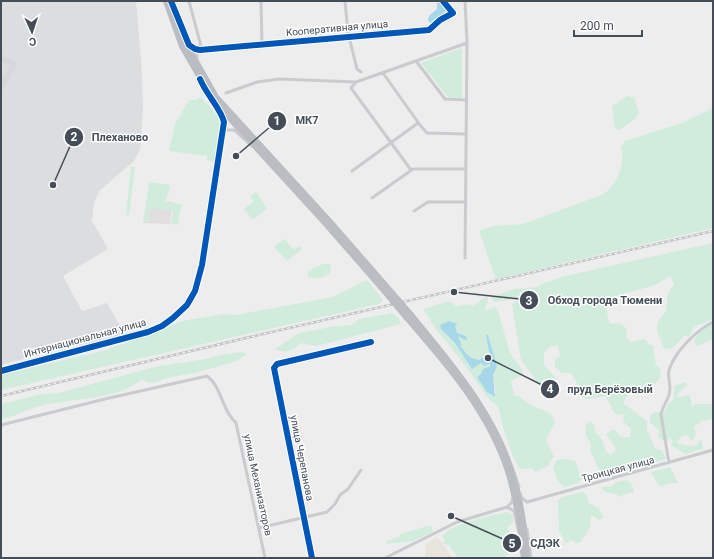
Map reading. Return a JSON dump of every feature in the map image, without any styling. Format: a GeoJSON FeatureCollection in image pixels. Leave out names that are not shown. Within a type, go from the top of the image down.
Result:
{"type":"FeatureCollection","features":[{"type":"Feature","properties":{"kind":"highway"},"geometry":{"type":"LineString","coordinates":[[166,1],[179,38],[200,80],[218,107],[390,294]]}},
{"type":"Feature","properties":{"kind":"highway"},"geometry":{"type":"LineString","coordinates":[[171,1],[186,44],[203,77],[228,112],[331,223],[409,317],[476,405],[492,433],[508,472],[524,558]]}},
{"type":"Feature","properties":{"kind":"highway"},"geometry":{"type":"LineString","coordinates":[[409,317],[450,362],[480,403],[496,431],[509,464],[518,495],[530,558]]}},
{"type":"Feature","properties":{"kind":"street"},"geometry":{"type":"LineString","coordinates":[[171,1],[197,62],[228,112]]}},
{"type":"Feature","properties":{"kind":"street"},"geometry":{"type":"LineString","coordinates":[[189,1],[202,50]]}},
{"type":"Feature","properties":{"kind":"street"},"geometry":{"type":"LineString","coordinates":[[261,1],[262,45]]}},
{"type":"Feature","properties":{"kind":"street"},"geometry":{"type":"LineString","coordinates":[[345,1],[348,33],[350,36],[357,69],[361,72]]}},
{"type":"Feature","properties":{"kind":"street","name":"Кооперативная улица"},"geometry":{"type":"LineString","coordinates":[[202,50],[429,30],[440,20],[453,13],[443,1]]}},
{"type":"Feature","properties":{"kind":"street"},"geometry":{"type":"LineString","coordinates":[[465,1],[467,43],[465,258]]}},
{"type":"Feature","properties":{"kind":"street"},"geometry":{"type":"LineString","coordinates":[[175,9],[177,20]]}},
{"type":"Feature","properties":{"kind":"street"},"geometry":{"type":"LineString","coordinates":[[226,93],[257,82],[279,79],[356,82],[467,43]]}},
{"type":"Feature","properties":{"kind":"street"},"geometry":{"type":"LineString","coordinates":[[189,45],[195,49],[202,50]]}},
{"type":"Feature","properties":{"kind":"street"},"geometry":{"type":"LineString","coordinates":[[197,62],[197,54],[202,50]]}},
{"type":"Feature","properties":{"kind":"street"},"geometry":{"type":"LineString","coordinates":[[416,61],[445,100],[466,100]]}},
{"type":"Feature","properties":{"kind":"street"},"geometry":{"type":"LineString","coordinates":[[383,73],[418,123],[427,133],[466,134]]}},
{"type":"Feature","properties":{"kind":"street","name":"Интернациональная улица"},"geometry":{"type":"LineString","coordinates":[[1,371],[148,332],[162,326],[179,313],[193,296],[200,276],[223,138],[223,118],[206,93],[200,80]]}},
{"type":"Feature","properties":{"kind":"street"},"geometry":{"type":"LineString","coordinates":[[356,82],[351,88],[411,170]]}},
{"type":"Feature","properties":{"kind":"street"},"geometry":{"type":"LineString","coordinates":[[352,171],[418,123]]}},
{"type":"Feature","properties":{"kind":"street"},"geometry":{"type":"LineString","coordinates":[[223,138],[226,130],[234,130],[260,152]]}},
{"type":"Feature","properties":{"kind":"street"},"geometry":{"type":"LineString","coordinates":[[372,198],[411,170],[466,169]]}},
{"type":"Feature","properties":{"kind":"street"},"geometry":{"type":"LineString","coordinates":[[414,210],[428,202],[466,202]]}},
{"type":"Feature","properties":{"kind":"street"},"geometry":{"type":"LineString","coordinates":[[669,463],[661,415],[662,408],[669,395],[669,370],[688,342],[700,328],[713,322]]}},
{"type":"Feature","properties":{"kind":"street","name":"улица Черепанова"},"geometry":{"type":"LineString","coordinates":[[312,558],[274,368],[277,364],[371,342]]}},
{"type":"Feature","properties":{"kind":"street","name":"улица Механизаторов"},"geometry":{"type":"LineString","coordinates":[[1,425],[102,399],[207,376],[216,387],[230,418],[236,423],[265,558]]}},
{"type":"Feature","properties":{"kind":"street","name":"Троицкая улица"},"geometry":{"type":"LineString","coordinates":[[527,502],[713,450]]}},
{"type":"Feature","properties":{"kind":"street"},"geometry":{"type":"LineString","coordinates":[[509,464],[517,480],[521,496],[527,502],[523,508],[530,558]]}},
{"type":"Feature","properties":{"kind":"street"},"geometry":{"type":"LineString","coordinates":[[259,528],[328,512],[340,495],[348,489],[360,470]]}},
{"type":"Feature","properties":{"kind":"street"},"geometry":{"type":"LineString","coordinates":[[385,558],[457,522],[507,507],[512,500],[508,472]]}},
{"type":"Feature","properties":{"kind":"street"},"geometry":{"type":"LineString","coordinates":[[507,507],[512,509],[515,513],[522,546]]}},
{"type":"Feature","properties":{"kind":"shaded area"},"geometry":{"type":"Polygon","coordinates":[[[1,1],[136,1],[143,106],[140,150],[133,162],[99,191],[94,203],[92,221],[108,249],[63,276],[82,311],[107,303],[122,329],[123,334],[1,366],[1,1]]]}},
{"type":"Feature","properties":{"kind":"shaded area"},"geometry":{"type":"Polygon","coordinates":[[[147,199],[173,202],[170,224],[143,223],[147,199]]]}},
{"type":"Feature","properties":{"kind":"shaded area"},"geometry":{"type":"Polygon","coordinates":[[[437,537],[453,558],[425,558],[426,544],[437,537]]]}},
{"type":"Feature","properties":{"kind":"green space"},"geometry":{"type":"Polygon","coordinates":[[[462,48],[462,98],[448,97],[421,63],[462,48]]]}},
{"type":"Feature","properties":{"kind":"green space"},"geometry":{"type":"Polygon","coordinates":[[[627,96],[634,97],[639,113],[635,119],[618,131],[615,127],[612,106],[627,96]]]}},
{"type":"Feature","properties":{"kind":"green space"},"geometry":{"type":"Polygon","coordinates":[[[201,97],[220,118],[216,162],[207,160],[207,156],[169,151],[175,124],[189,100],[196,100],[201,97]]]}},
{"type":"Feature","properties":{"kind":"green space"},"geometry":{"type":"Polygon","coordinates":[[[713,108],[713,228],[496,279],[479,231],[493,226],[523,224],[604,194],[609,190],[619,173],[622,160],[621,147],[625,141],[682,123],[713,108]]]}},
{"type":"Feature","properties":{"kind":"green space"},"geometry":{"type":"Polygon","coordinates":[[[131,167],[135,167],[129,215],[126,215],[131,167]]]}},
{"type":"Feature","properties":{"kind":"green space"},"geometry":{"type":"Polygon","coordinates":[[[149,182],[170,185],[165,201],[182,205],[178,225],[171,224],[173,209],[172,211],[151,208],[149,222],[144,221],[149,182]]]}},
{"type":"Feature","properties":{"kind":"green space"},"geometry":{"type":"Polygon","coordinates":[[[256,192],[267,208],[253,220],[244,209],[254,201],[250,197],[256,192]]]}},
{"type":"Feature","properties":{"kind":"green space"},"geometry":{"type":"Polygon","coordinates":[[[284,239],[294,250],[299,246],[302,249],[287,261],[274,247],[284,239]]]}},
{"type":"Feature","properties":{"kind":"green space"},"geometry":{"type":"Polygon","coordinates":[[[713,243],[713,319],[694,327],[689,337],[684,336],[673,348],[664,349],[657,330],[658,322],[666,311],[668,292],[674,284],[670,276],[655,285],[609,298],[605,302],[609,322],[611,324],[619,323],[626,328],[627,337],[630,342],[645,339],[648,344],[653,346],[656,365],[660,368],[661,377],[647,393],[633,390],[626,397],[623,403],[647,421],[647,431],[656,449],[662,450],[666,459],[602,476],[590,450],[591,444],[585,434],[586,425],[590,421],[594,425],[595,432],[601,438],[606,452],[611,455],[616,449],[606,434],[614,429],[621,437],[630,437],[631,429],[624,422],[623,414],[616,415],[605,396],[588,399],[581,396],[577,383],[571,373],[562,373],[555,367],[555,359],[560,357],[558,346],[551,346],[544,352],[544,365],[557,379],[556,392],[551,393],[543,391],[521,360],[512,304],[522,298],[494,302],[491,297],[514,289],[539,287],[541,284],[565,276],[713,243]]]}},
{"type":"Feature","properties":{"kind":"green space"},"geometry":{"type":"Polygon","coordinates":[[[323,264],[330,264],[331,272],[320,278],[308,276],[308,271],[323,264]]]}},
{"type":"Feature","properties":{"kind":"green space"},"geometry":{"type":"Polygon","coordinates":[[[367,280],[383,300],[379,304],[1,390],[1,375],[106,350],[183,321],[223,314],[236,315],[333,297],[367,280]]]}},
{"type":"Feature","properties":{"kind":"green space"},"geometry":{"type":"Polygon","coordinates":[[[486,296],[488,300],[485,311],[495,306],[498,311],[510,353],[523,371],[523,374],[511,381],[514,395],[519,396],[531,405],[551,414],[555,423],[546,440],[554,457],[549,462],[550,465],[535,472],[531,468],[520,469],[513,457],[498,407],[488,398],[462,361],[436,329],[423,309],[450,301],[456,306],[468,304],[473,306],[486,296]],[[456,322],[447,336],[455,343],[472,369],[481,363],[484,366],[490,364],[492,366],[477,377],[491,396],[496,393],[493,376],[495,359],[492,354],[489,338],[487,335],[490,357],[479,360],[471,358],[458,344],[458,335],[466,340],[463,335],[457,334],[455,326],[458,324],[456,322]]]}},
{"type":"Feature","properties":{"kind":"green space"},"geometry":{"type":"Polygon","coordinates":[[[392,313],[399,318],[401,324],[316,346],[301,343],[289,351],[278,351],[275,349],[299,333],[336,326],[351,325],[359,319],[392,313]]]}},
{"type":"Feature","properties":{"kind":"green space"},"geometry":{"type":"Polygon","coordinates":[[[713,323],[713,339],[696,347],[694,340],[696,337],[702,330],[713,323]]]}},
{"type":"Feature","properties":{"kind":"green space"},"geometry":{"type":"Polygon","coordinates":[[[242,352],[247,354],[237,361],[195,373],[166,378],[157,382],[148,383],[142,379],[132,386],[106,395],[48,404],[1,419],[1,404],[42,394],[59,393],[154,367],[242,352]]]}},
{"type":"Feature","properties":{"kind":"green space"},"geometry":{"type":"Polygon","coordinates":[[[685,382],[688,385],[678,393],[677,397],[690,395],[692,407],[695,404],[713,404],[713,417],[710,420],[700,421],[699,424],[694,426],[696,433],[694,439],[691,441],[687,435],[682,436],[676,442],[690,446],[697,445],[699,441],[702,440],[703,449],[685,454],[671,445],[673,441],[669,438],[667,443],[658,437],[659,431],[650,422],[650,415],[656,412],[664,412],[669,403],[673,400],[675,386],[685,382]]]}},
{"type":"Feature","properties":{"kind":"green space"},"geometry":{"type":"Polygon","coordinates":[[[565,459],[575,461],[582,479],[578,483],[564,487],[558,481],[553,467],[557,460],[565,459]]]}},
{"type":"Feature","properties":{"kind":"green space"},"geometry":{"type":"Polygon","coordinates":[[[670,467],[678,483],[669,483],[661,487],[651,472],[670,467]]]}},
{"type":"Feature","properties":{"kind":"green space"},"geometry":{"type":"Polygon","coordinates":[[[627,480],[632,484],[634,493],[628,493],[620,497],[615,494],[605,492],[601,487],[612,486],[616,482],[627,480]]]}},
{"type":"Feature","properties":{"kind":"green space"},"geometry":{"type":"Polygon","coordinates":[[[583,492],[587,496],[588,502],[599,509],[604,518],[599,520],[591,515],[587,533],[579,543],[571,540],[566,544],[559,531],[558,501],[562,497],[583,492]]]}},
{"type":"Feature","properties":{"kind":"green space"},"geometry":{"type":"Polygon","coordinates":[[[507,512],[513,516],[513,522],[507,528],[514,544],[514,550],[502,558],[458,558],[449,545],[442,544],[445,540],[442,536],[454,527],[507,512]]]}},
{"type":"Feature","properties":{"kind":"green space"},"geometry":{"type":"Polygon","coordinates":[[[431,525],[433,532],[413,541],[387,544],[387,541],[399,537],[400,534],[431,525]]]}},
{"type":"Feature","properties":{"kind":"water"},"geometry":{"type":"Polygon","coordinates":[[[440,2],[449,9],[430,23],[428,20],[429,16],[437,9],[437,3],[440,2]]]}},
{"type":"Feature","properties":{"kind":"water"},"geometry":{"type":"Polygon","coordinates":[[[449,321],[458,324],[455,326],[457,333],[466,336],[467,341],[458,336],[462,346],[459,345],[472,358],[480,360],[482,358],[490,357],[486,335],[488,335],[497,366],[493,375],[495,397],[487,392],[477,377],[481,374],[483,369],[491,366],[490,364],[484,366],[481,363],[472,369],[455,343],[441,329],[440,325],[449,321]]]}},
{"type":"Feature","properties":{"kind":"taxiway"},"geometry":{"type":"LineString","coordinates":[[1,58],[14,65],[1,87]]}},
{"type":"Feature","properties":{"kind":"railway"},"geometry":{"type":"LineString","coordinates":[[1,396],[263,334],[713,231]]}},
{"type":"Feature","properties":{"kind":"cycle path"},"geometry":{"type":"LineString","coordinates":[[171,1],[189,45],[200,50],[429,30],[440,20],[453,13],[443,1]]}},
{"type":"Feature","properties":{"kind":"cycle path"},"geometry":{"type":"LineString","coordinates":[[1,371],[148,332],[162,326],[187,305],[195,291],[202,265],[224,122],[220,112],[200,79]]}},
{"type":"Feature","properties":{"kind":"cycle path"},"geometry":{"type":"LineString","coordinates":[[312,558],[274,368],[277,364],[371,342]]}},
{"type":"Feature","properties":{"kind":"place","name":"МК7"},"geometry":{"type":"Point","coordinates":[236,156]}},
{"type":"Feature","properties":{"kind":"place","name":"Плеханово"},"geometry":{"type":"Point","coordinates":[53,185]}},
{"type":"Feature","properties":{"kind":"place","name":"Обход города Тюмени"},"geometry":{"type":"Point","coordinates":[454,292]}},
{"type":"Feature","properties":{"kind":"place","name":"пруд Берёзовый"},"geometry":{"type":"Point","coordinates":[488,358]}},
{"type":"Feature","properties":{"kind":"place","name":"СДЭК"},"geometry":{"type":"Point","coordinates":[451,516]}}]}
